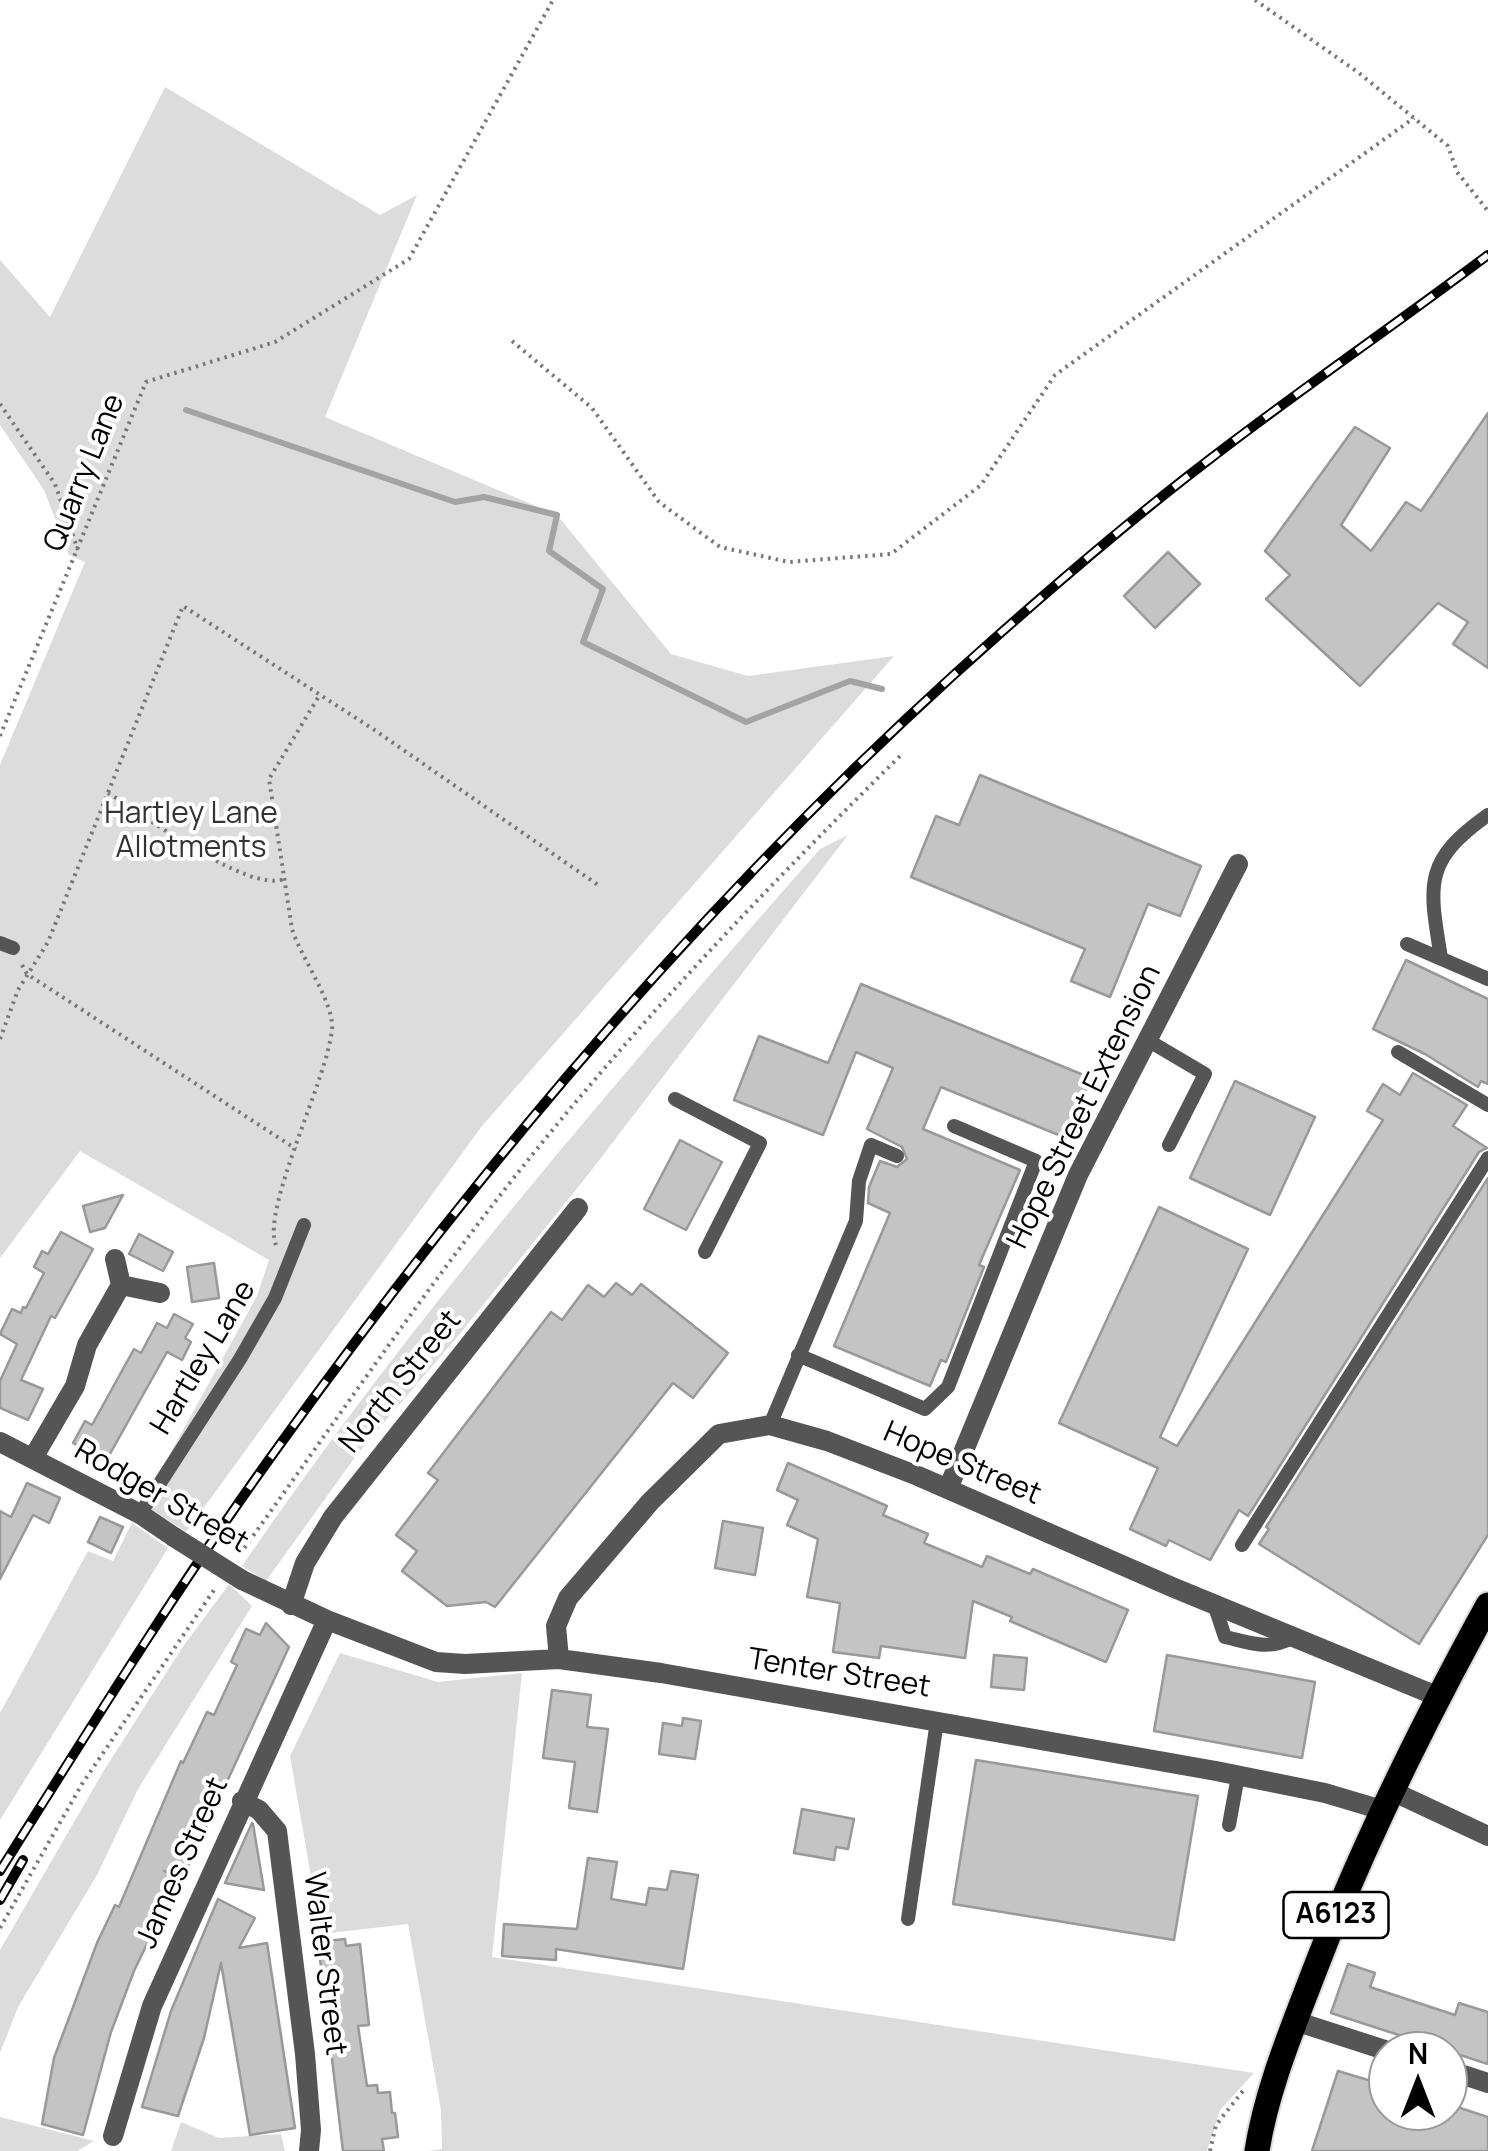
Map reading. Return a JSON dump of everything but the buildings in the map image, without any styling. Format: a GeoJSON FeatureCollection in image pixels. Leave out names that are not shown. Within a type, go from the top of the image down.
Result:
{"type":"FeatureCollection","features":[{"type":"Feature","properties":{"kind":"main road","name":"A6123"},"geometry":{"type":"LineString","coordinates":[[1257,2151],[1295,2021],[1340,1905],[1387,1801],[1488,1604]]}},
{"type":"Feature","properties":{"kind":"street","name":"Hope Street Extension"},"geometry":{"type":"LineString","coordinates":[[948,1489],[1078,1175],[1238,864]]}},
{"type":"Feature","properties":{"kind":"street","name":"North Street"},"geometry":{"type":"LineString","coordinates":[[291,1605],[305,1563],[333,1516],[578,1208]]}},
{"type":"Feature","properties":{"kind":"street"},"geometry":{"type":"LineString","coordinates":[[33,1458],[75,1386],[87,1345],[122,1285],[115,1259]]}},
{"type":"Feature","properties":{"kind":"street"},"geometry":{"type":"LineString","coordinates":[[122,1285],[160,1292]]}},
{"type":"Feature","properties":{"kind":"street","name":"Hope Street"},"geometry":{"type":"LineString","coordinates":[[559,1658],[556,1626],[568,1598],[650,1502],[719,1434],[770,1425],[827,1441],[948,1489],[1439,1697]]}},
{"type":"Feature","properties":{"kind":"street","name":"Rodger Street"},"geometry":{"type":"LineString","coordinates":[[0,1442],[140,1514],[174,1538],[291,1605]]}},
{"type":"Feature","properties":{"kind":"street","name":"Tenter Street"},"geometry":{"type":"LineString","coordinates":[[291,1605],[436,1662],[559,1658],[1387,1801],[1488,1836]]}},
{"type":"Feature","properties":{"kind":"street","name":"James Street"},"geometry":{"type":"LineString","coordinates":[[113,2136],[152,2006],[326,1620]]}},
{"type":"Feature","properties":{"kind":"street","name":"Walter Street"},"geometry":{"type":"LineString","coordinates":[[242,1801],[260,1810],[277,1832],[305,2054],[312,2130],[309,2151]]}},
{"type":"Feature","properties":{"kind":"street"},"geometry":{"type":"LineString","coordinates":[[1295,2021],[1368,2045]]}},
{"type":"Feature","properties":{"kind":"lane"},"geometry":{"type":"LineString","coordinates":[[1441,958],[1432,906],[1433,883],[1442,855],[1459,836],[1488,815]]}},
{"type":"Feature","properties":{"kind":"lane"},"geometry":{"type":"LineString","coordinates":[[1408,944],[1488,979]]}},
{"type":"Feature","properties":{"kind":"lane"},"geometry":{"type":"LineString","coordinates":[[1149,1041],[1205,1074],[1169,1145]]}},
{"type":"Feature","properties":{"kind":"lane"},"geometry":{"type":"LineString","coordinates":[[1398,1052],[1488,1105]]}},
{"type":"Feature","properties":{"kind":"lane"},"geometry":{"type":"LineString","coordinates":[[675,1099],[760,1144],[705,1252]]}},
{"type":"Feature","properties":{"kind":"lane"},"geometry":{"type":"LineString","coordinates":[[798,1355],[925,1409],[948,1387],[1036,1161],[954,1126]]}},
{"type":"Feature","properties":{"kind":"lane"},"geometry":{"type":"LineString","coordinates":[[770,1425],[856,1221],[859,1180],[871,1145],[897,1156]]}},
{"type":"Feature","properties":{"kind":"lane"},"geometry":{"type":"LineString","coordinates":[[1242,1545],[1488,1158]]}},
{"type":"Feature","properties":{"kind":"lane","name":"Hartley Lane"},"geometry":{"type":"LineString","coordinates":[[140,1514],[275,1298],[304,1225]]}},
{"type":"Feature","properties":{"kind":"lane"},"geometry":{"type":"LineString","coordinates":[[908,1919],[937,1721]]}},
{"type":"Feature","properties":{"kind":"lane"},"geometry":{"type":"LineString","coordinates":[[1229,1825],[1238,1776]]}},
{"type":"Feature","properties":{"kind":"path","name":"Quarry Lane"},"geometry":{"type":"LineString","coordinates":[[0,736],[146,382],[275,342],[409,259],[553,0]]}},
{"type":"Feature","properties":{"kind":"path"},"geometry":{"type":"LineString","coordinates":[[1255,0],[1359,72],[1448,146],[1458,172],[1488,211]]}},
{"type":"Feature","properties":{"kind":"path"},"geometry":{"type":"LineString","coordinates":[[512,341],[592,408],[659,502],[720,547],[789,562],[891,554],[981,484],[1055,375],[1414,118]]}},
{"type":"Feature","properties":{"kind":"path"},"geometry":{"type":"LineString","coordinates":[[0,404],[55,484],[78,550]]}},
{"type":"Feature","properties":{"kind":"path"},"geometry":{"type":"LineString","coordinates":[[0,1038],[27,974],[48,942],[183,606],[376,731],[598,885]]}},
{"type":"Feature","properties":{"kind":"path"},"geometry":{"type":"LineString","coordinates":[[292,1255],[278,1248],[272,1219],[332,1023],[329,1005],[299,952],[268,780],[319,696]]}},
{"type":"Feature","properties":{"kind":"path"},"geometry":{"type":"LineString","coordinates":[[0,1928],[82,1784],[498,1197],[604,1068],[779,875],[900,756]]}},
{"type":"Feature","properties":{"kind":"path"},"geometry":{"type":"LineString","coordinates":[[108,793],[235,871],[262,881],[284,878]]}},
{"type":"Feature","properties":{"kind":"path"},"geometry":{"type":"LineString","coordinates":[[6,945],[27,974],[296,1149]]}},
{"type":"Feature","properties":{"kind":"path"},"geometry":{"type":"LineString","coordinates":[[1210,2151],[1216,2125],[1240,2092],[1258,2079],[1279,2072]]}},
{"type":"Feature","properties":{"kind":"green space","name":"Hartley Lane Allotments"},"geometry":{"type":"Polygon","coordinates":[[[165,87],[380,215],[417,195],[325,417],[557,515],[671,654],[748,676],[894,656],[482,1126],[186,1532],[149,1508],[145,1499],[257,1296],[269,1260],[80,1151],[0,1258],[0,765],[85,562],[69,555],[44,490],[0,425],[0,260],[50,317],[165,87]]]}},
{"type":"Feature","properties":{"kind":"green space"},"geometry":{"type":"Polygon","coordinates":[[[848,835],[587,1176],[358,1453],[266,1581],[242,1566],[377,1379],[520,1199],[820,849],[848,835]]]}},
{"type":"Feature","properties":{"kind":"green space"},"geometry":{"type":"Polygon","coordinates":[[[132,1523],[168,1548],[0,1820],[0,1713],[88,1551],[113,1561],[132,1523]]]}},
{"type":"Feature","properties":{"kind":"green space"},"geometry":{"type":"Polygon","coordinates":[[[229,1584],[252,1606],[138,1789],[97,1875],[18,2007],[0,2053],[0,1950],[103,1772],[182,1648],[229,1584]]]}},
{"type":"Feature","properties":{"kind":"green space"},"geometry":{"type":"Polygon","coordinates":[[[340,1653],[438,1682],[522,1673],[492,1957],[1254,2073],[1220,2110],[1207,2151],[428,2151],[442,2149],[441,2110],[408,1924],[321,1934],[290,1756],[340,1653]]]}},
{"type":"Feature","properties":{"kind":"green space"},"geometry":{"type":"Polygon","coordinates":[[[0,2117],[94,2141],[77,2151],[0,2151],[0,2117]]]}},
{"type":"Feature","properties":{"kind":"green space"},"geometry":{"type":"Polygon","coordinates":[[[181,2122],[219,2138],[281,2134],[285,2151],[171,2151],[181,2122]]]}},
{"type":"Feature","properties":{"kind":"waterway"},"geometry":{"type":"LineString","coordinates":[[186,410],[455,502],[484,497],[557,515],[549,551],[603,589],[583,642],[746,722],[850,681],[882,689]]}},
{"type":"Feature","properties":{"kind":"railway"},"geometry":{"type":"LineString","coordinates":[[0,1871],[198,1562],[350,1349],[522,1130],[705,921],[901,724],[1080,564],[1244,433],[1488,255]]}},
{"type":"Feature","properties":{"kind":"railway"},"geometry":{"type":"LineString","coordinates":[[0,1900],[23,1860]]}}]}
